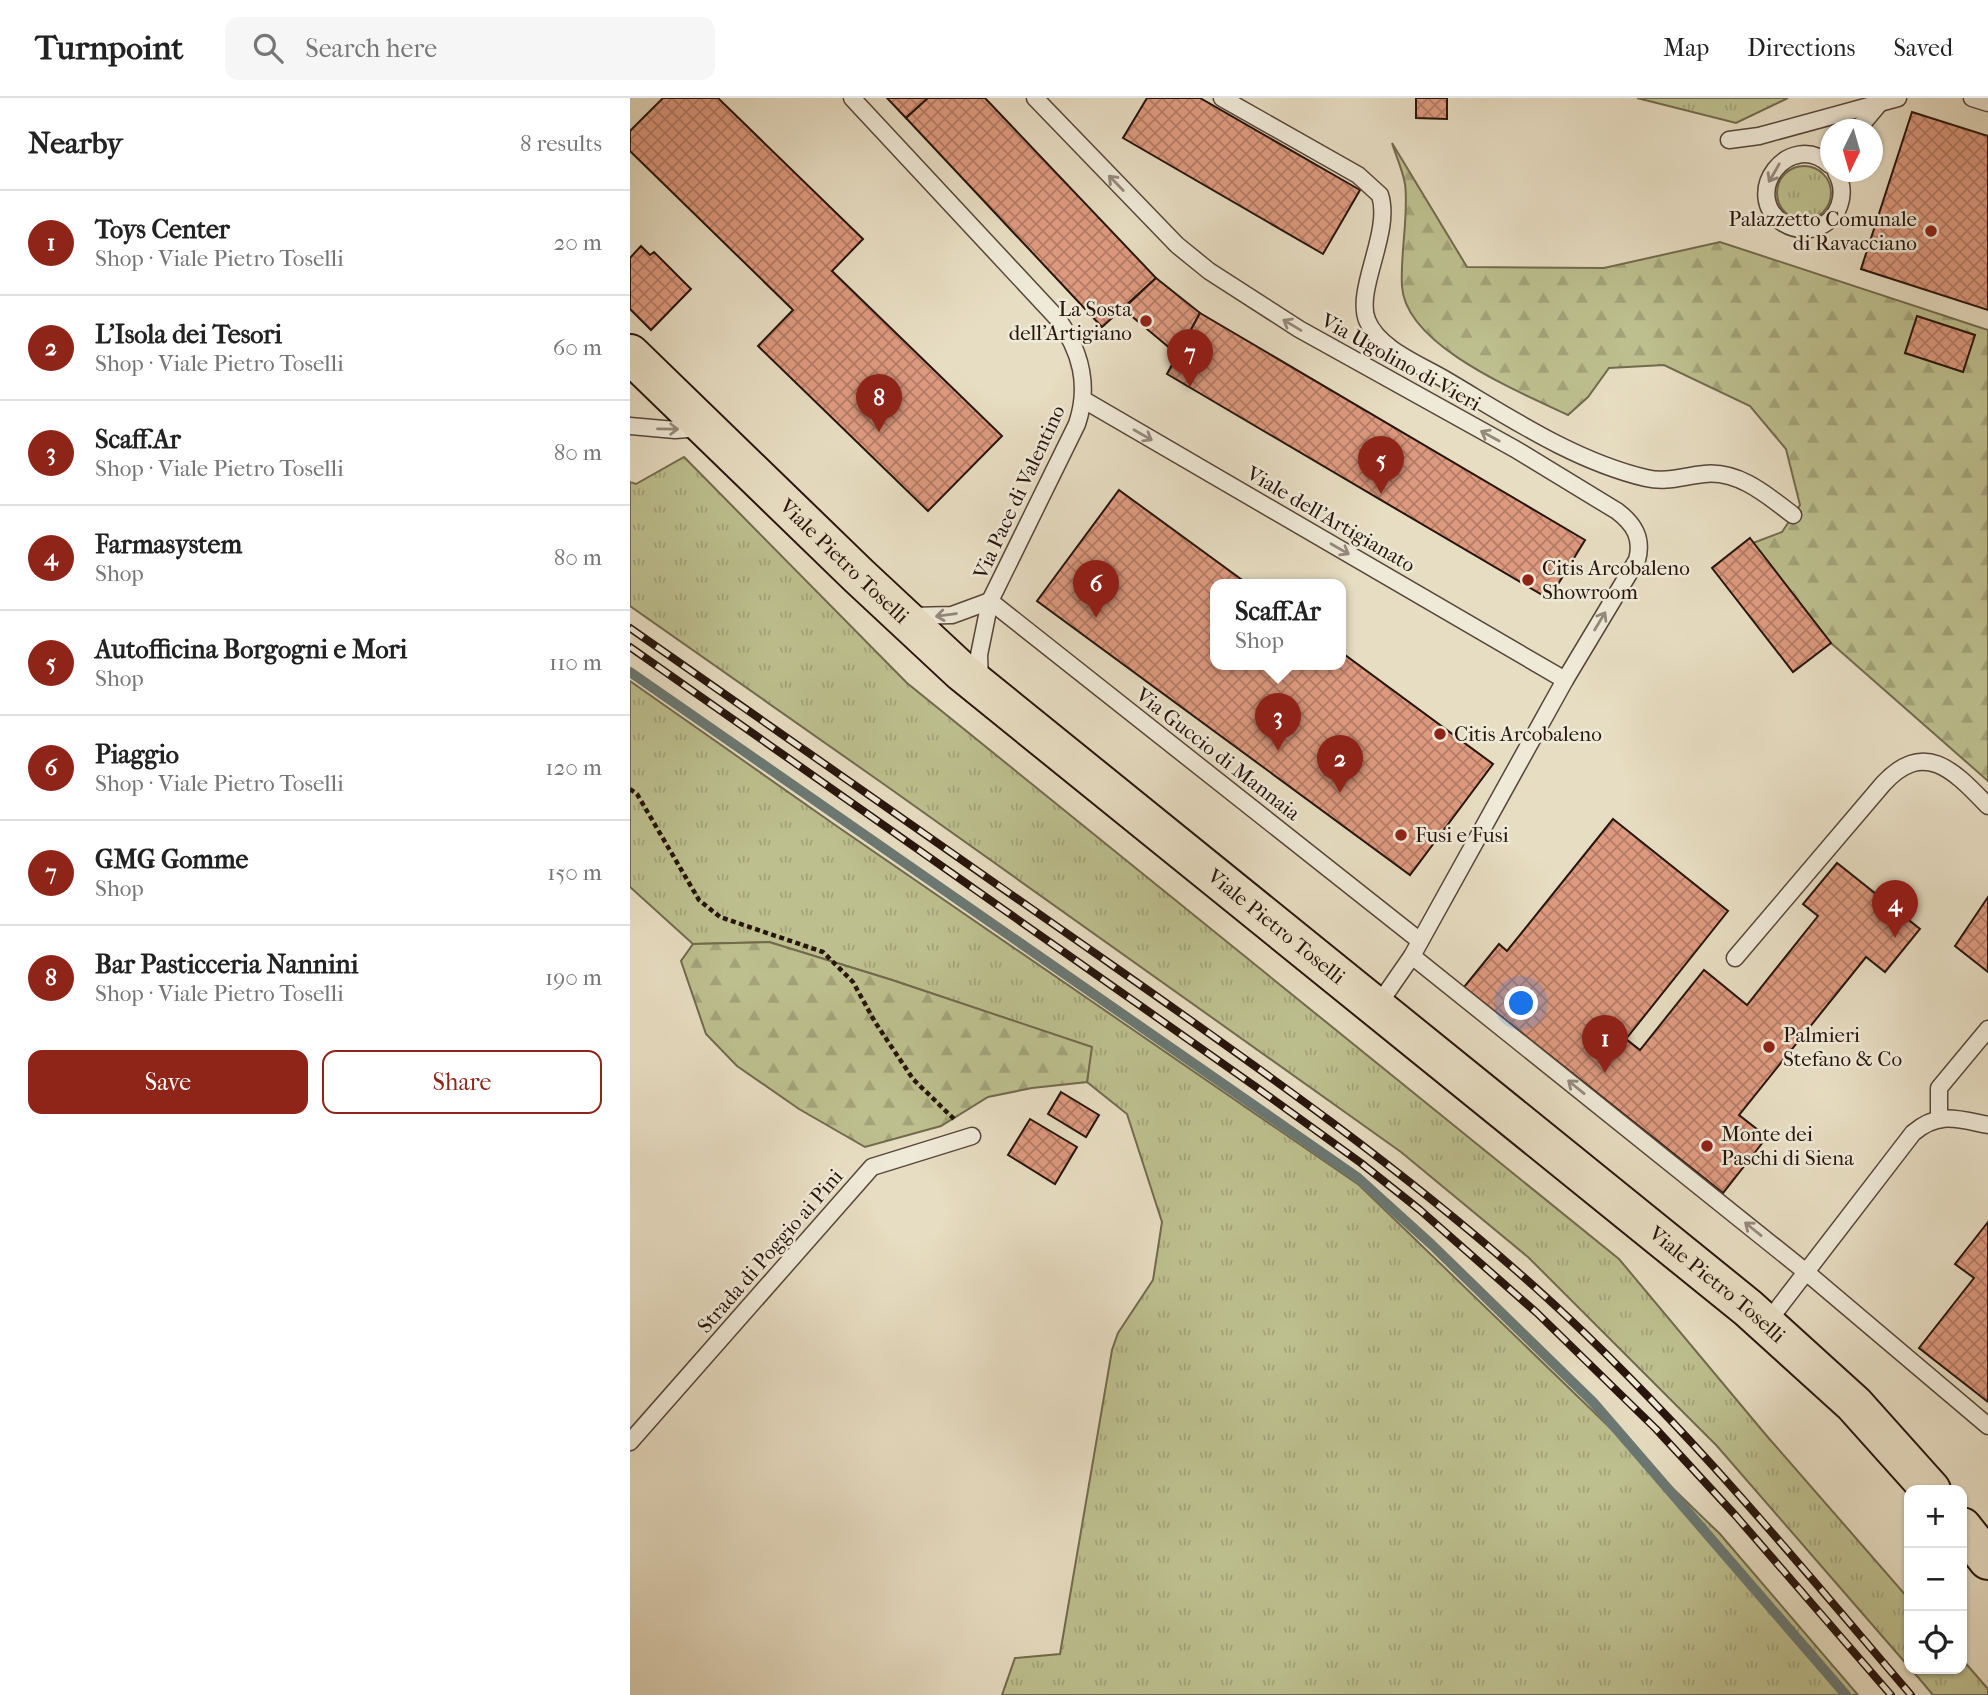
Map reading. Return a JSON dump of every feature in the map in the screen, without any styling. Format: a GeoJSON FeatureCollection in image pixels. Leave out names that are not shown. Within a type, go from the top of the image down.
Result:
{"type":"FeatureCollection","features":[{"type":"Feature","properties":{"kind":"main road","name":"Viale Pietro Toselli"},"geometry":{"type":"LineString","coordinates":[[630,354],[900,615],[981,688],[1644,1222],[1766,1324],[1854,1404],[1927,1485]]}},
{"type":"Feature","properties":{"kind":"main road"},"geometry":{"type":"LineString","coordinates":[[1967,1533],[1988,1560]]}},
{"type":"Feature","properties":{"kind":"lane"},"geometry":{"type":"LineString","coordinates":[[852,98],[1057,318],[1075,349],[1082,371],[1084,400]]}},
{"type":"Feature","properties":{"kind":"lane","name":"Via Ugolino di Vieri"},"geometry":{"type":"LineString","coordinates":[[1035,98],[1177,245],[1209,271],[1299,329],[1515,450],[1617,511],[1629,521],[1639,538],[1637,560],[1565,680]]}},
{"type":"Feature","properties":{"kind":"lane"},"geometry":{"type":"LineString","coordinates":[[1222,98],[1358,175],[1380,195],[1384,209],[1365,313],[1372,329],[1395,350],[1528,427],[1577,452],[1645,478],[1669,480],[1706,473],[1728,475],[1765,494],[1794,514]]}},
{"type":"Feature","properties":{"kind":"lane"},"geometry":{"type":"LineString","coordinates":[[1728,140],[1759,136],[1898,98]]}},
{"type":"Feature","properties":{"kind":"lane"},"geometry":{"type":"LineString","coordinates":[[1972,98],[1988,103]]}},
{"type":"Feature","properties":{"kind":"lane"},"geometry":{"type":"LineString","coordinates":[[1866,119],[1879,104]]}},
{"type":"Feature","properties":{"kind":"lane"},"geometry":{"type":"LineString","coordinates":[[1800,154],[1813,154],[1831,163],[1843,190],[1836,213],[1828,222],[1805,230],[1792,228],[1781,222],[1772,212],[1766,187],[1777,165],[1788,157],[1800,154]]}},
{"type":"Feature","properties":{"kind":"lane","name":"Via Pace di Valentino"},"geometry":{"type":"LineString","coordinates":[[981,688],[979,655],[990,601],[1070,438],[1084,400]]}},
{"type":"Feature","properties":{"kind":"lane","name":"Viale dell'Artigianato"},"geometry":{"type":"LineString","coordinates":[[1084,400],[1565,680]]}},
{"type":"Feature","properties":{"kind":"lane"},"geometry":{"type":"LineString","coordinates":[[630,426],[675,430],[705,428]]}},
{"type":"Feature","properties":{"kind":"lane"},"geometry":{"type":"LineString","coordinates":[[1515,450],[1528,427]]}},
{"type":"Feature","properties":{"kind":"lane","name":"Via Pace di Valentino"},"geometry":{"type":"LineString","coordinates":[[900,615],[952,615],[990,601]]}},
{"type":"Feature","properties":{"kind":"lane","name":"Via Guccio di Mannaia"},"geometry":{"type":"LineString","coordinates":[[990,601],[1416,948],[1988,1426]]}},
{"type":"Feature","properties":{"kind":"lane"},"geometry":{"type":"LineString","coordinates":[[1376,1007],[1416,948],[1565,680]]}},
{"type":"Feature","properties":{"kind":"lane"},"geometry":{"type":"LineString","coordinates":[[1735,958],[1883,784],[1903,767],[1924,763],[1942,765],[1957,774],[1988,806]]}},
{"type":"Feature","properties":{"kind":"lane"},"geometry":{"type":"LineString","coordinates":[[1940,1118],[1940,1088],[1988,1029]]}},
{"type":"Feature","properties":{"kind":"lane"},"geometry":{"type":"LineString","coordinates":[[1766,1324],[1913,1133],[1924,1123],[1940,1118],[1988,1125]]}},
{"type":"Feature","properties":{"kind":"lane","name":"Strada di Poggio ai Pini"},"geometry":{"type":"LineString","coordinates":[[630,1442],[872,1167],[972,1136]]}},
{"type":"Feature","properties":{"kind":"path"},"geometry":{"type":"LineString","coordinates":[[630,789],[637,794],[699,900],[720,917],[823,952],[853,982],[875,1022],[913,1079],[972,1136]]}},
{"type":"Feature","properties":{"kind":"green space"},"geometry":{"type":"Polygon","coordinates":[[[1637,98],[1788,98],[1736,123],[1637,98]]]}},
{"type":"Feature","properties":{"kind":"green space"},"geometry":{"type":"Polygon","coordinates":[[[1392,143],[1467,267],[1604,268],[1720,242],[1988,330],[1988,781],[1831,643],[1753,543],[1782,532],[1800,505],[1786,449],[1750,406],[1664,365],[1609,368],[1588,397],[1568,415],[1522,394],[1468,364],[1422,328],[1408,308],[1402,286],[1406,196],[1403,174],[1392,143]]]}},
{"type":"Feature","properties":{"kind":"green space"},"geometry":{"type":"Polygon","coordinates":[[[1794,168],[1814,168],[1820,172],[1820,182],[1829,183],[1829,203],[1823,212],[1814,218],[1794,218],[1785,212],[1779,203],[1779,183],[1785,174],[1794,168]]]}},
{"type":"Feature","properties":{"kind":"green space"},"geometry":{"type":"Polygon","coordinates":[[[684,457],[907,683],[1619,1259],[1766,1435],[1904,1593],[1904,1661],[1717,1446],[1528,1257],[1401,1152],[630,606],[630,482],[636,484],[684,457]]]}},
{"type":"Feature","properties":{"kind":"green space"},"geometry":{"type":"Polygon","coordinates":[[[630,681],[1359,1185],[1720,1534],[1858,1695],[1002,1695],[1015,1658],[1060,1654],[1112,1350],[1118,1333],[1153,1280],[1162,1222],[1127,1114],[1087,1082],[1091,1047],[769,942],[693,944],[630,887],[630,681]]]}},
{"type":"Feature","properties":{"kind":"green space"},"geometry":{"type":"Polygon","coordinates":[[[769,942],[1092,1047],[1087,1082],[1032,1088],[988,1097],[941,1126],[865,1147],[799,1109],[737,1066],[706,1034],[681,961],[693,944],[769,942]]]}},
{"type":"Feature","properties":{"kind":"green space"},"geometry":{"type":"Polygon","coordinates":[[[1967,1665],[1988,1689],[1988,1695],[1933,1695],[1915,1674],[1967,1674],[1967,1665]]]}},
{"type":"Feature","properties":{"kind":"building"},"geometry":{"type":"Polygon","coordinates":[[[663,98],[718,98],[863,239],[832,271],[1002,436],[928,511],[758,346],[793,310],[630,151],[630,131],[663,98]]]}},
{"type":"Feature","properties":{"kind":"building"},"geometry":{"type":"Polygon","coordinates":[[[887,98],[928,98],[906,118],[887,98]]]}},
{"type":"Feature","properties":{"kind":"building"},"geometry":{"type":"Polygon","coordinates":[[[928,98],[985,98],[1156,278],[1102,327],[906,118],[928,98]]]}},
{"type":"Feature","properties":{"kind":"building"},"geometry":{"type":"Polygon","coordinates":[[[1147,98],[1200,98],[1360,190],[1323,254],[1123,138],[1147,98]]]}},
{"type":"Feature","properties":{"kind":"building"},"geometry":{"type":"Polygon","coordinates":[[[1416,98],[1447,98],[1447,119],[1416,118],[1416,98]]]}},
{"type":"Feature","properties":{"kind":"building","name":"Palazzetto Comunale di Ravacciano"},"geometry":{"type":"Polygon","coordinates":[[[1912,112],[1988,136],[1988,310],[1861,269],[1912,112]]]}},
{"type":"Feature","properties":{"kind":"building"},"geometry":{"type":"Polygon","coordinates":[[[641,246],[650,255],[654,252],[691,289],[651,330],[630,309],[630,258],[641,246]]]}},
{"type":"Feature","properties":{"kind":"building"},"geometry":{"type":"Polygon","coordinates":[[[1156,278],[1200,313],[1178,355],[1123,309],[1156,278]]]}},
{"type":"Feature","properties":{"kind":"building"},"geometry":{"type":"Polygon","coordinates":[[[1200,313],[1585,540],[1549,599],[1167,374],[1200,313]]]}},
{"type":"Feature","properties":{"kind":"building"},"geometry":{"type":"Polygon","coordinates":[[[1917,316],[1975,335],[1963,372],[1905,353],[1917,316]]]}},
{"type":"Feature","properties":{"kind":"building"},"geometry":{"type":"Polygon","coordinates":[[[1119,490],[1241,579],[1210,579],[1210,670],[1346,670],[1346,656],[1493,764],[1410,875],[1037,601],[1119,490]]]}},
{"type":"Feature","properties":{"kind":"building"},"geometry":{"type":"Polygon","coordinates":[[[1750,538],[1831,643],[1793,672],[1712,568],[1750,538]]]}},
{"type":"Feature","properties":{"kind":"building"},"geometry":{"type":"Polygon","coordinates":[[[1613,819],[1728,911],[1626,1039],[1640,1050],[1704,970],[1747,1005],[1818,916],[1803,904],[1837,863],[1920,929],[1885,972],[1866,957],[1739,1115],[1767,1137],[1723,1193],[1464,987],[1499,944],[1507,951],[1613,819]]]}},
{"type":"Feature","properties":{"kind":"building"},"geometry":{"type":"Polygon","coordinates":[[[1988,897],[1988,972],[1955,946],[1988,897]]]}},
{"type":"Feature","properties":{"kind":"building"},"geometry":{"type":"Polygon","coordinates":[[[1061,1092],[1099,1115],[1086,1137],[1048,1114],[1061,1092]]]}},
{"type":"Feature","properties":{"kind":"building"},"geometry":{"type":"Polygon","coordinates":[[[1030,1119],[1077,1147],[1055,1184],[1008,1155],[1030,1119]]]}},
{"type":"Feature","properties":{"kind":"building"},"geometry":{"type":"Polygon","coordinates":[[[1988,1222],[1988,1402],[1919,1348],[1974,1278],[1955,1264],[1988,1222]]]}},
{"type":"Feature","properties":{"kind":"waterway"},"geometry":{"type":"LineString","coordinates":[[630,672],[1357,1177],[1431,1244],[1593,1402],[1846,1695]]}},
{"type":"Feature","properties":{"kind":"railway"},"geometry":{"type":"LineString","coordinates":[[630,628],[1268,1075],[1438,1205],[1547,1298],[1644,1393],[1780,1541],[1911,1695]]}},
{"type":"Feature","properties":{"kind":"railway"},"geometry":{"type":"LineString","coordinates":[[630,647],[1256,1087],[1361,1163],[1420,1210],[1537,1313],[1656,1429],[1736,1516],[1891,1695]]}},
{"type":"Feature","properties":{"kind":"place","name":"Palazzetto Comunale di Ravacciano"},"geometry":{"type":"Point","coordinates":[1931,231]}},
{"type":"Feature","properties":{"kind":"place","name":"La Sosta dell'Artigiano"},"geometry":{"type":"Point","coordinates":[1146,321]}},
{"type":"Feature","properties":{"kind":"place","name":"GMG Gomme"},"geometry":{"type":"Point","coordinates":[1190,387]}},
{"type":"Feature","properties":{"kind":"place","name":"Bar Pasticceria Nannini"},"geometry":{"type":"Point","coordinates":[879,432]}},
{"type":"Feature","properties":{"kind":"place","name":"Autofficina Borgogni e Mori"},"geometry":{"type":"Point","coordinates":[1381,494]}},
{"type":"Feature","properties":{"kind":"place","name":"Citis Arcobaleno Showroom"},"geometry":{"type":"Point","coordinates":[1528,580]}},
{"type":"Feature","properties":{"kind":"place","name":"Piaggio"},"geometry":{"type":"Point","coordinates":[1096,618]}},
{"type":"Feature","properties":{"kind":"place","name":"Citis Arcobaleno"},"geometry":{"type":"Point","coordinates":[1440,734]}},
{"type":"Feature","properties":{"kind":"place","name":"Scaff.Ar"},"geometry":{"type":"Point","coordinates":[1278,751]}},
{"type":"Feature","properties":{"kind":"place","name":"L'Isola dei Tesori"},"geometry":{"type":"Point","coordinates":[1340,793]}},
{"type":"Feature","properties":{"kind":"place","name":"Fusi e Fusi"},"geometry":{"type":"Point","coordinates":[1401,835]}},
{"type":"Feature","properties":{"kind":"place","name":"Farmasystem"},"geometry":{"type":"Point","coordinates":[1895,938]}},
{"type":"Feature","properties":{"kind":"place","name":"Palmieri Stefano & Co"},"geometry":{"type":"Point","coordinates":[1769,1047]}},
{"type":"Feature","properties":{"kind":"place","name":"Toys Center"},"geometry":{"type":"Point","coordinates":[1605,1073]}},
{"type":"Feature","properties":{"kind":"place","name":"Monte dei Paschi di Siena"},"geometry":{"type":"Point","coordinates":[1707,1146]}}]}
